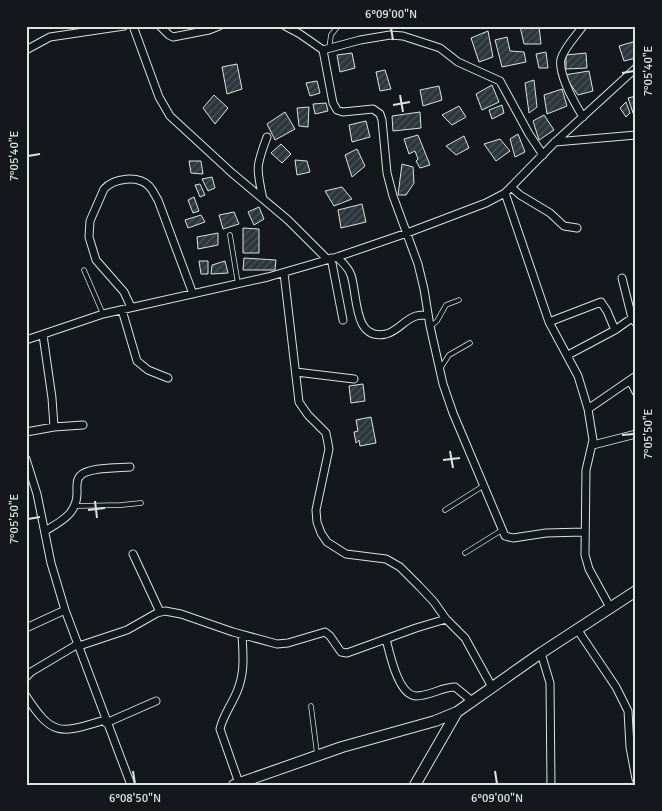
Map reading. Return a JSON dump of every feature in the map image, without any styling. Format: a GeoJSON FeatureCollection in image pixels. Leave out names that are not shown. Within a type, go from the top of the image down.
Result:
{"type":"FeatureCollection","features":[{"type":"Feature","properties":{"kind":"main road"},"geometry":{"type":"LineString","coordinates":[[236,784],[250,782],[318,756],[369,739],[435,721],[456,712],[541,653],[636,591]]}},
{"type":"Feature","properties":{"kind":"main road"},"geometry":{"type":"LineString","coordinates":[[415,785],[456,712]]}},
{"type":"Feature","properties":{"kind":"street"},"geometry":{"type":"LineString","coordinates":[[26,50],[50,37],[124,26]]}},
{"type":"Feature","properties":{"kind":"street"},"geometry":{"type":"LineString","coordinates":[[134,26],[159,98],[170,116],[232,173],[352,276],[361,322],[369,332],[387,334],[412,318],[428,315]]}},
{"type":"Feature","properties":{"kind":"street"},"geometry":{"type":"LineString","coordinates":[[160,26],[173,37],[209,30],[219,26]]}},
{"type":"Feature","properties":{"kind":"street"},"geometry":{"type":"LineString","coordinates":[[285,26],[326,49],[360,40],[390,35],[403,36],[440,48],[458,62],[500,81],[529,134],[543,155]]}},
{"type":"Feature","properties":{"kind":"street"},"geometry":{"type":"LineString","coordinates":[[583,26],[563,55],[561,62],[571,95],[583,117]]}},
{"type":"Feature","properties":{"kind":"street"},"geometry":{"type":"LineString","coordinates":[[326,49],[336,109],[343,112],[373,109],[380,114],[387,173],[424,289],[440,370],[454,413],[505,536],[513,538],[546,533],[584,532]]}},
{"type":"Feature","properties":{"kind":"street"},"geometry":{"type":"LineString","coordinates":[[26,340],[103,314],[284,273],[407,233],[486,203],[508,190],[554,142],[636,68]]}},
{"type":"Feature","properties":{"kind":"street"},"geometry":{"type":"LineString","coordinates":[[554,142],[636,135]]}},
{"type":"Feature","properties":{"kind":"street"},"geometry":{"type":"LineString","coordinates":[[263,199],[257,169],[267,137]]}},
{"type":"Feature","properties":{"kind":"street"},"geometry":{"type":"LineString","coordinates":[[131,307],[124,292],[96,260],[89,237],[90,221],[104,189],[113,182],[122,180],[134,180],[151,187],[158,200],[193,294]]}},
{"type":"Feature","properties":{"kind":"street"},"geometry":{"type":"LineString","coordinates":[[508,190],[550,213],[564,226],[577,228]]}},
{"type":"Feature","properties":{"kind":"street"},"geometry":{"type":"LineString","coordinates":[[508,190],[549,322],[578,376],[591,420],[593,445],[586,470],[585,555],[589,569],[611,609]]}},
{"type":"Feature","properties":{"kind":"street"},"geometry":{"type":"LineString","coordinates":[[332,258],[343,320]]}},
{"type":"Feature","properties":{"kind":"street"},"geometry":{"type":"LineString","coordinates":[[284,273],[299,402],[308,415],[326,433],[328,441],[329,449],[316,510],[317,522],[321,533],[327,542],[346,554],[386,559],[400,567],[465,638],[492,688]]}},
{"type":"Feature","properties":{"kind":"street"},"geometry":{"type":"LineString","coordinates":[[568,355],[634,321],[622,278]]}},
{"type":"Feature","properties":{"kind":"street"},"geometry":{"type":"LineString","coordinates":[[549,322],[601,302],[615,330]]}},
{"type":"Feature","properties":{"kind":"street"},"geometry":{"type":"LineString","coordinates":[[122,310],[137,361],[148,370],[168,378]]}},
{"type":"Feature","properties":{"kind":"street"},"geometry":{"type":"LineString","coordinates":[[43,335],[54,427]]}},
{"type":"Feature","properties":{"kind":"street"},"geometry":{"type":"LineString","coordinates":[[296,372],[354,379]]}},
{"type":"Feature","properties":{"kind":"street"},"geometry":{"type":"LineString","coordinates":[[588,409],[633,378],[636,392]]}},
{"type":"Feature","properties":{"kind":"street"},"geometry":{"type":"LineString","coordinates":[[26,432],[54,427],[83,426]]}},
{"type":"Feature","properties":{"kind":"street"},"geometry":{"type":"LineString","coordinates":[[593,445],[636,434]]}},
{"type":"Feature","properties":{"kind":"street"},"geometry":{"type":"LineString","coordinates":[[26,459],[37,494],[51,562],[65,610],[131,785]]}},
{"type":"Feature","properties":{"kind":"street"},"geometry":{"type":"LineString","coordinates":[[45,531],[67,517],[74,510],[78,496],[77,482],[79,476],[93,470],[130,467]]}},
{"type":"Feature","properties":{"kind":"street"},"geometry":{"type":"LineString","coordinates":[[133,554],[160,612]]}},
{"type":"Feature","properties":{"kind":"street"},"geometry":{"type":"LineString","coordinates":[[26,628],[65,610]]}},
{"type":"Feature","properties":{"kind":"street"},"geometry":{"type":"LineString","coordinates":[[26,677],[31,672],[78,645],[127,630],[160,612],[181,614],[242,635],[277,644],[288,643],[325,632],[341,652],[347,653],[446,619]]}},
{"type":"Feature","properties":{"kind":"street"},"geometry":{"type":"LineString","coordinates":[[577,629],[616,687],[628,711],[630,747],[636,780]]}},
{"type":"Feature","properties":{"kind":"street"},"geometry":{"type":"LineString","coordinates":[[236,784],[220,729],[238,689],[242,675],[244,661],[242,635]]}},
{"type":"Feature","properties":{"kind":"street"},"geometry":{"type":"LineString","coordinates":[[386,639],[395,672],[408,693],[416,696],[455,687],[472,701]]}},
{"type":"Feature","properties":{"kind":"street"},"geometry":{"type":"LineString","coordinates":[[541,653],[550,684],[551,785]]}},
{"type":"Feature","properties":{"kind":"street"},"geometry":{"type":"LineString","coordinates":[[26,696],[46,722],[55,728],[64,730],[106,721],[156,701]]}},
{"type":"Feature","properties":{"kind":"street"},"geometry":{"type":"LineString","coordinates":[[628,711],[636,708]]}},
{"type":"Feature","properties":{"kind":"lane"},"geometry":{"type":"LineString","coordinates":[[326,49],[331,35],[338,26]]}},
{"type":"Feature","properties":{"kind":"lane"},"geometry":{"type":"LineString","coordinates":[[230,236],[238,284]]}},
{"type":"Feature","properties":{"kind":"lane"},"geometry":{"type":"LineString","coordinates":[[84,270],[103,314]]}},
{"type":"Feature","properties":{"kind":"lane"},"geometry":{"type":"LineString","coordinates":[[430,327],[437,321],[446,305],[460,300]]}},
{"type":"Feature","properties":{"kind":"lane"},"geometry":{"type":"LineString","coordinates":[[440,370],[449,356],[470,343]]}},
{"type":"Feature","properties":{"kind":"lane"},"geometry":{"type":"LineString","coordinates":[[445,510],[484,485]]}},
{"type":"Feature","properties":{"kind":"lane"},"geometry":{"type":"LineString","coordinates":[[76,506],[141,503]]}},
{"type":"Feature","properties":{"kind":"lane"},"geometry":{"type":"LineString","coordinates":[[465,553],[502,530]]}},
{"type":"Feature","properties":{"kind":"lane"},"geometry":{"type":"LineString","coordinates":[[311,706],[318,756]]}},
{"type":"Feature","properties":{"kind":"building"},"geometry":{"type":"Polygon","coordinates":[[[520,26],[539,26],[541,44],[524,44],[520,26]]]}},
{"type":"Feature","properties":{"kind":"building"},"geometry":{"type":"Polygon","coordinates":[[[488,31],[493,57],[479,62],[471,38],[488,31]]]}},
{"type":"Feature","properties":{"kind":"building"},"geometry":{"type":"Polygon","coordinates":[[[507,37],[510,51],[524,52],[526,62],[502,67],[495,40],[507,37]]]}},
{"type":"Feature","properties":{"kind":"building"},"geometry":{"type":"Polygon","coordinates":[[[636,41],[636,58],[624,61],[619,46],[636,41]]]}},
{"type":"Feature","properties":{"kind":"building"},"geometry":{"type":"Polygon","coordinates":[[[546,52],[548,68],[539,68],[536,54],[546,52]]]}},
{"type":"Feature","properties":{"kind":"building"},"geometry":{"type":"Polygon","coordinates":[[[352,53],[355,68],[340,72],[337,55],[352,53]]]}},
{"type":"Feature","properties":{"kind":"building"},"geometry":{"type":"Polygon","coordinates":[[[586,53],[587,68],[566,69],[566,55],[586,53]]]}},
{"type":"Feature","properties":{"kind":"building"},"geometry":{"type":"Polygon","coordinates":[[[237,64],[242,89],[227,94],[222,67],[237,64]]]}},
{"type":"Feature","properties":{"kind":"building"},"geometry":{"type":"Polygon","coordinates":[[[385,70],[391,89],[380,91],[376,72],[385,70]]]}},
{"type":"Feature","properties":{"kind":"building"},"geometry":{"type":"Polygon","coordinates":[[[589,71],[593,91],[578,95],[564,75],[589,71]]]}},
{"type":"Feature","properties":{"kind":"building"},"geometry":{"type":"Polygon","coordinates":[[[534,80],[537,107],[529,113],[525,83],[534,80]]]}},
{"type":"Feature","properties":{"kind":"building"},"geometry":{"type":"Polygon","coordinates":[[[317,81],[320,93],[310,96],[306,83],[317,81]]]}},
{"type":"Feature","properties":{"kind":"building"},"geometry":{"type":"Polygon","coordinates":[[[492,85],[499,102],[482,110],[476,94],[492,85]]]}},
{"type":"Feature","properties":{"kind":"building"},"geometry":{"type":"Polygon","coordinates":[[[439,86],[442,100],[423,106],[420,90],[439,86]]]}},
{"type":"Feature","properties":{"kind":"building"},"geometry":{"type":"Polygon","coordinates":[[[562,89],[567,106],[547,114],[544,95],[562,89]]]}},
{"type":"Feature","properties":{"kind":"building"},"geometry":{"type":"Polygon","coordinates":[[[214,95],[228,108],[215,124],[203,108],[214,95]]]}},
{"type":"Feature","properties":{"kind":"building"},"geometry":{"type":"Polygon","coordinates":[[[636,96],[636,115],[634,116],[628,98],[636,96]]]}},
{"type":"Feature","properties":{"kind":"building"},"geometry":{"type":"Polygon","coordinates":[[[626,102],[630,113],[626,117],[620,108],[626,102]]]}},
{"type":"Feature","properties":{"kind":"building"},"geometry":{"type":"Polygon","coordinates":[[[326,103],[328,111],[315,114],[313,104],[326,103]]]}},
{"type":"Feature","properties":{"kind":"building"},"geometry":{"type":"Polygon","coordinates":[[[502,105],[504,113],[492,119],[489,110],[502,105]]]}},
{"type":"Feature","properties":{"kind":"building"},"geometry":{"type":"Polygon","coordinates":[[[459,106],[466,117],[452,125],[442,115],[459,106]]]}},
{"type":"Feature","properties":{"kind":"building"},"geometry":{"type":"Polygon","coordinates":[[[309,107],[308,127],[299,126],[297,108],[309,107]]]}},
{"type":"Feature","properties":{"kind":"building"},"geometry":{"type":"Polygon","coordinates":[[[285,112],[295,129],[275,140],[267,124],[285,112]]]}},
{"type":"Feature","properties":{"kind":"building"},"geometry":{"type":"Polygon","coordinates":[[[420,112],[421,128],[393,131],[392,116],[420,112]]]}},
{"type":"Feature","properties":{"kind":"building"},"geometry":{"type":"Polygon","coordinates":[[[544,115],[554,130],[539,140],[533,121],[544,115]]]}},
{"type":"Feature","properties":{"kind":"building"},"geometry":{"type":"Polygon","coordinates":[[[366,121],[370,137],[352,142],[349,125],[366,121]]]}},
{"type":"Feature","properties":{"kind":"building"},"geometry":{"type":"Polygon","coordinates":[[[518,134],[525,152],[515,157],[510,139],[518,134]]]}},
{"type":"Feature","properties":{"kind":"building"},"geometry":{"type":"Polygon","coordinates":[[[418,135],[430,165],[420,168],[416,161],[418,159],[415,151],[409,154],[404,139],[418,135]]]}},
{"type":"Feature","properties":{"kind":"building"},"geometry":{"type":"Polygon","coordinates":[[[464,136],[469,148],[456,155],[446,146],[464,136]]]}},
{"type":"Feature","properties":{"kind":"building"},"geometry":{"type":"Polygon","coordinates":[[[500,139],[510,151],[496,161],[484,144],[500,139]]]}},
{"type":"Feature","properties":{"kind":"building"},"geometry":{"type":"Polygon","coordinates":[[[281,144],[291,154],[282,163],[271,153],[281,144]]]}},
{"type":"Feature","properties":{"kind":"building"},"geometry":{"type":"Polygon","coordinates":[[[357,149],[365,166],[352,177],[345,155],[357,149]]]}},
{"type":"Feature","properties":{"kind":"building"},"geometry":{"type":"Polygon","coordinates":[[[295,160],[307,161],[310,172],[297,175],[295,160]]]}},
{"type":"Feature","properties":{"kind":"building"},"geometry":{"type":"Polygon","coordinates":[[[189,161],[201,161],[203,174],[191,173],[189,161]]]}},
{"type":"Feature","properties":{"kind":"building"},"geometry":{"type":"Polygon","coordinates":[[[402,164],[413,167],[414,183],[406,195],[398,195],[402,164]]]}},
{"type":"Feature","properties":{"kind":"building"},"geometry":{"type":"Polygon","coordinates":[[[212,177],[215,188],[208,191],[202,179],[212,177]]]}},
{"type":"Feature","properties":{"kind":"building"},"geometry":{"type":"Polygon","coordinates":[[[200,184],[205,195],[200,197],[195,185],[200,184]]]}},
{"type":"Feature","properties":{"kind":"building"},"geometry":{"type":"Polygon","coordinates":[[[342,187],[352,199],[334,206],[325,191],[342,187]]]}},
{"type":"Feature","properties":{"kind":"building"},"geometry":{"type":"Polygon","coordinates":[[[194,197],[199,211],[193,213],[188,200],[194,197]]]}},
{"type":"Feature","properties":{"kind":"building"},"geometry":{"type":"Polygon","coordinates":[[[362,204],[366,222],[341,228],[338,210],[362,204]]]}},
{"type":"Feature","properties":{"kind":"building"},"geometry":{"type":"Polygon","coordinates":[[[259,207],[264,219],[254,225],[248,212],[259,207]]]}},
{"type":"Feature","properties":{"kind":"building"},"geometry":{"type":"Polygon","coordinates":[[[234,212],[239,224],[223,229],[219,215],[234,212]]]}},
{"type":"Feature","properties":{"kind":"building"},"geometry":{"type":"Polygon","coordinates":[[[201,215],[205,222],[188,228],[185,220],[201,215]]]}},
{"type":"Feature","properties":{"kind":"building"},"geometry":{"type":"Polygon","coordinates":[[[243,228],[259,229],[259,253],[243,253],[243,228]]]}},
{"type":"Feature","properties":{"kind":"building"},"geometry":{"type":"Polygon","coordinates":[[[218,233],[218,245],[198,249],[197,237],[218,233]]]}},
{"type":"Feature","properties":{"kind":"building"},"geometry":{"type":"Polygon","coordinates":[[[244,258],[276,260],[275,270],[243,270],[244,258]]]}},
{"type":"Feature","properties":{"kind":"building"},"geometry":{"type":"Polygon","coordinates":[[[199,261],[208,261],[208,274],[201,274],[199,261]]]}},
{"type":"Feature","properties":{"kind":"building"},"geometry":{"type":"Polygon","coordinates":[[[225,261],[228,273],[211,274],[212,265],[225,261]]]}},
{"type":"Feature","properties":{"kind":"building"},"geometry":{"type":"Polygon","coordinates":[[[363,384],[365,401],[351,403],[349,386],[363,384]]]}},
{"type":"Feature","properties":{"kind":"building"},"geometry":{"type":"Polygon","coordinates":[[[371,417],[376,443],[360,446],[359,440],[356,443],[354,432],[358,431],[356,420],[371,417]]]}}]}
